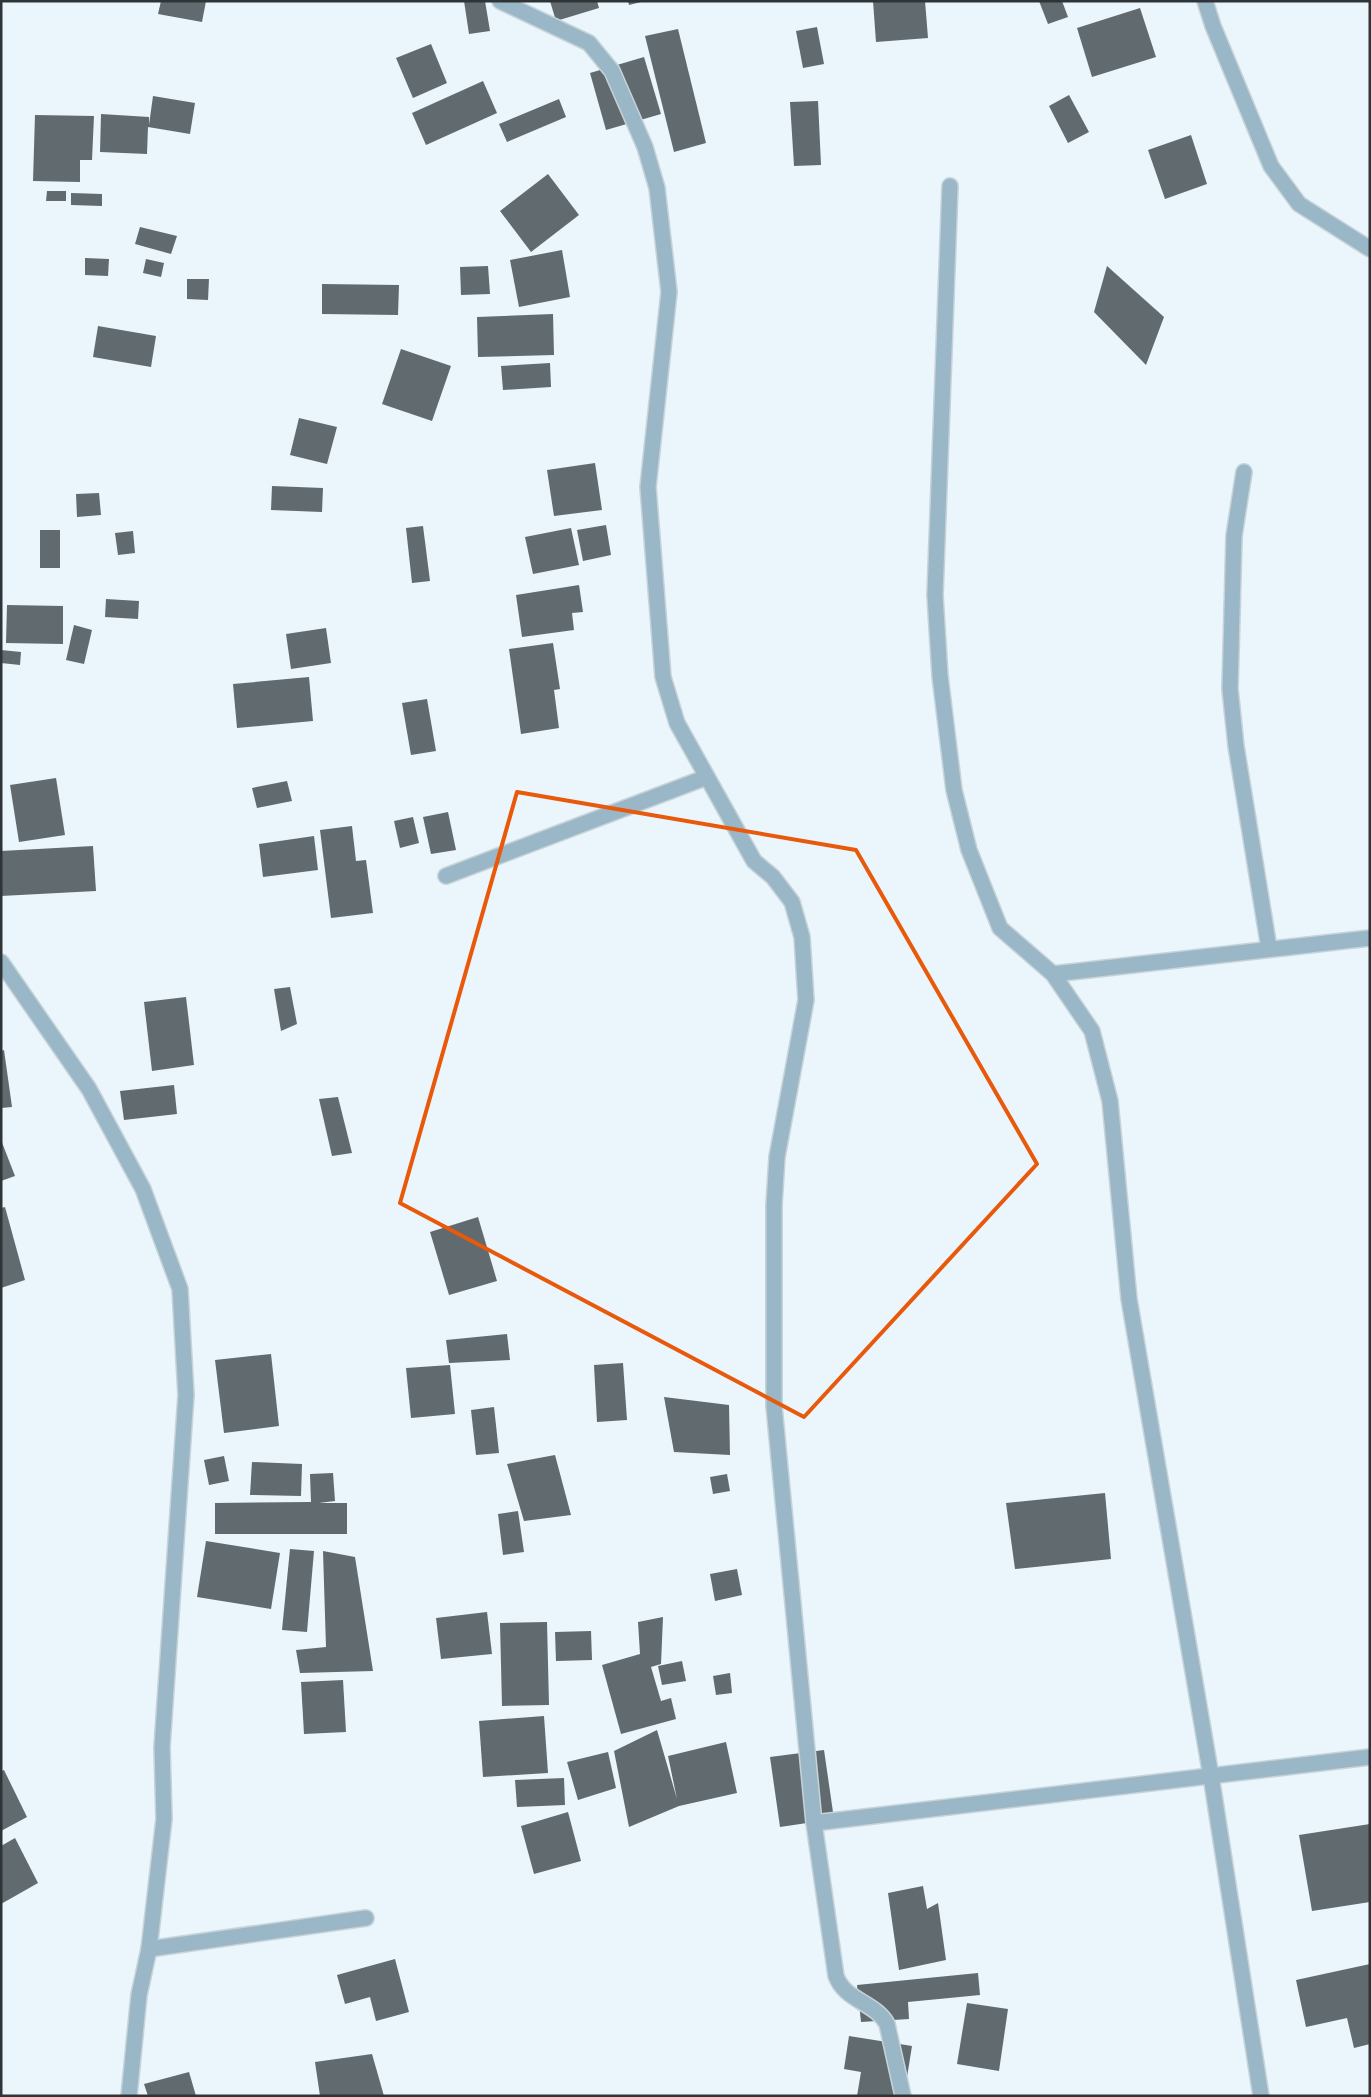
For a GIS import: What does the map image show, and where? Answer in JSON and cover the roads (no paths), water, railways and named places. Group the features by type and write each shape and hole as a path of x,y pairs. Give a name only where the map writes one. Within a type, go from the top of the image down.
{"street":[{"path":"500,1 589,43 612,71 645,147 657,188 669,292 648,487 662,677 677,722 754,861 772,877 792,902 802,937 806,1000 777,1158 774,1205 774,1406 814,1823 836,1976 845,1992 873,2008 885,2020 903,2096"},
{"path":"1205,1 1213,26 1271,166 1299,204 1370,249"},
{"path":"950,186 935,595 940,676 952,771 969,850 1000,928 1053,974 1092,1031 1110,1101 1129,1299 1211,1776 1260,2096"},
{"path":"1244,472 1234,536 1230,689 1236,746 1270,948"},
{"path":"446,876 707,777"},
{"path":"1053,974 1370,938"},
{"path":"1,962 89,1089 143,1188 180,1289 186,1395 162,1747 164,1819 149,1949 139,1995 129,2096"},
{"path":"814,1823 1370,1757"},
{"path":"149,1949 366,1918"}]}
